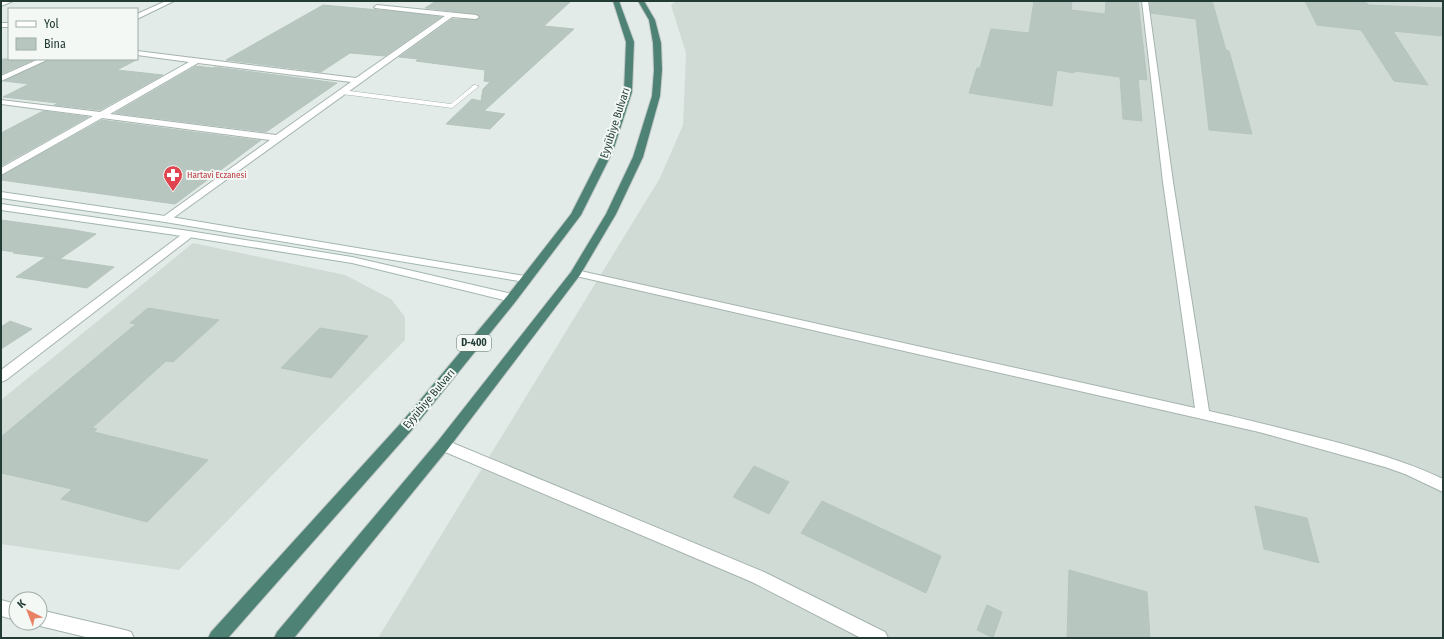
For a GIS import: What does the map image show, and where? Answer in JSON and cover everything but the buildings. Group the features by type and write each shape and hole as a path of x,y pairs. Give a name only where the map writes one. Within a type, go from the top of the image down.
{"highway":[{"name":"Eyyübiye Bulvarı","path":"217,638 406,427 512,298 525,279 576,215 608,151 628,92 630,42 616,1"},
{"path":"283,638 442,445 576,273 611,214 638,157 656,96 658,43 652,20 641,1"}],"street":[{"path":"1,4 10,1"},
{"path":"138,17 171,1"},
{"path":"1145,1 1168,182 1203,414"},
{"path":"377,7 476,17"},
{"path":"165,220 450,14"},
{"path":"138,54 358,81"},
{"path":"1,79 43,60"},
{"path":"1,172 196,61"},
{"path":"1,102 278,138"},
{"path":"1,195 165,220 525,279"},
{"path":"1,207 189,234 352,260 512,298"},
{"path":"1,377 189,234"},
{"path":"576,273 1203,414 1387,462 1410,470 1443,486"},
{"path":"442,445 758,577 879,638"},
{"path":"48,620 120,637"}],"lane":[{"path":"342,92 452,106 476,86"}],"shaded area":[{"path":"676,1 1443,1 1443,638 378,638 660,178 683,125 686,53 671,5"},
{"path":"193,243 345,275 391,299 405,317 405,340 179,570 1,544 1,400"}],"place":[{"name":"Hartavi Eczanesi","path":"173,192"}]}
